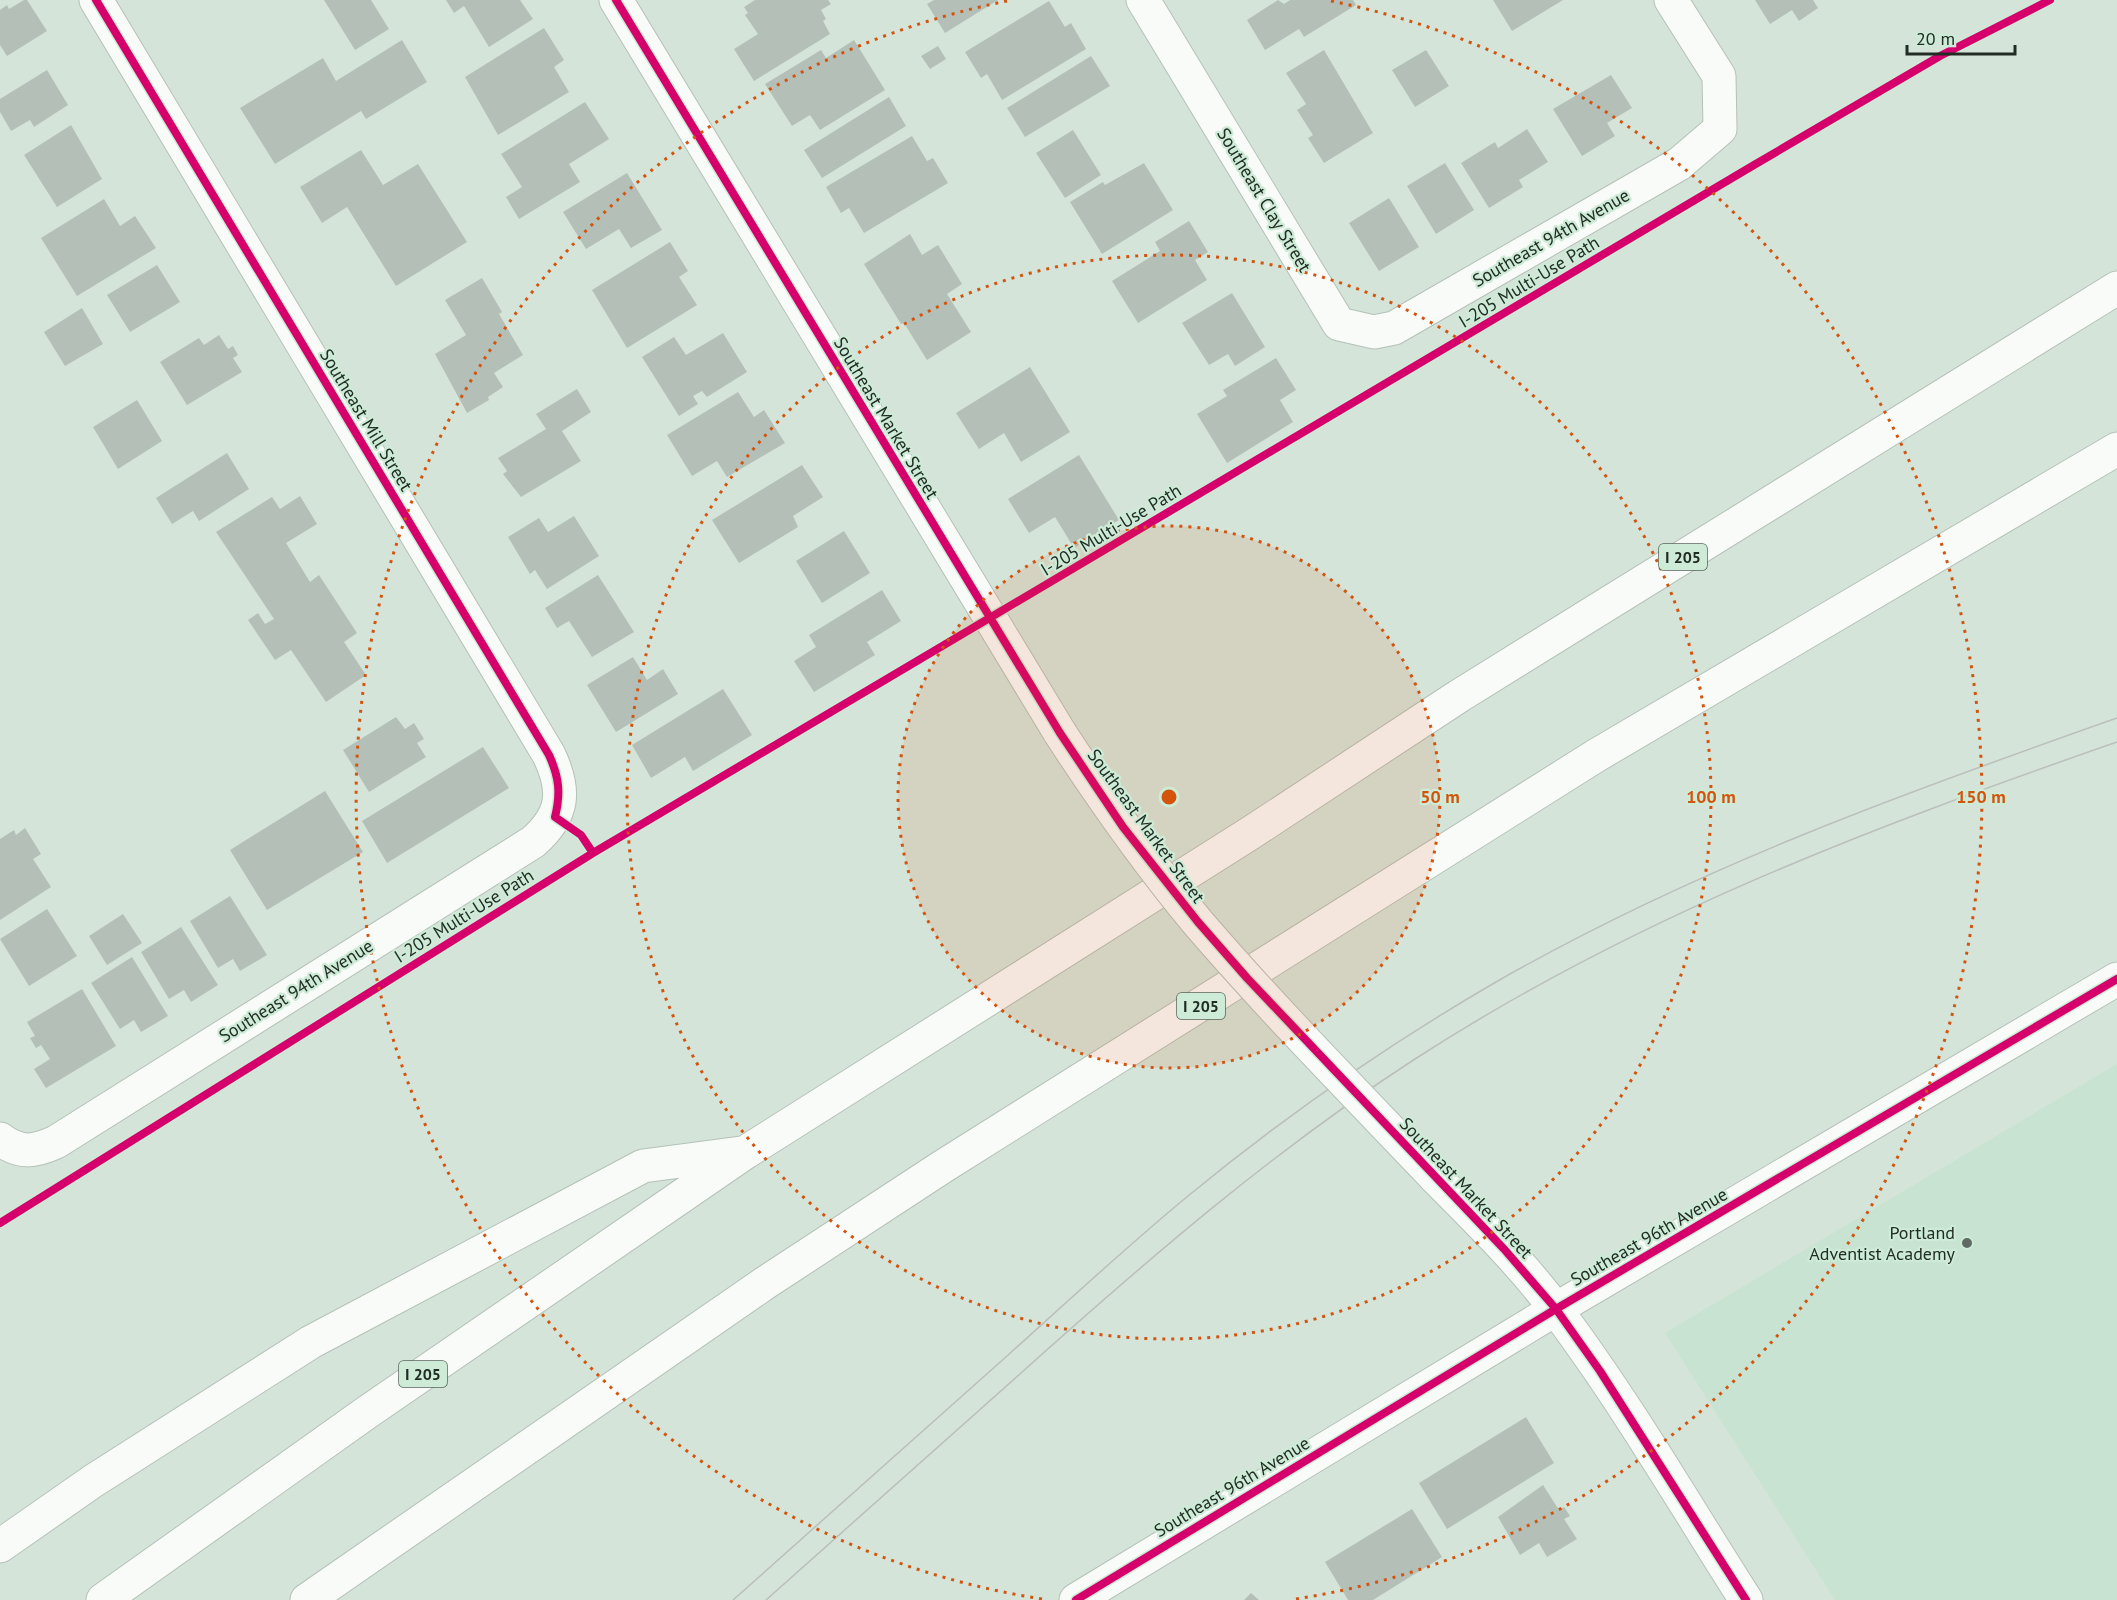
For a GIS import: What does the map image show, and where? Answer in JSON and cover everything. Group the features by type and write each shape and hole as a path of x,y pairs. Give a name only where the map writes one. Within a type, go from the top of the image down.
{"main road":[{"name":"Southeast Mill Street","path":"96,0 549,755 559,780 560,794 555,817"},
{"name":"Southeast Market Street","path":"616,0 1060,733 1123,827 1198,922 1247,978 1504,1249 1556,1309 1600,1371 1746,1600"},
{"name":"Southeast Clay Street","path":"1143,0 1339,324 1374,332"},
{"name":"Southeast 94th Avenue","path":"1374,332 1394,328 1679,164 1720,129 1719,76 1671,0"},
{"name":"I 205","path":"103,1600 366,1413 746,1152 1252,832 1459,696 2117,288"},
{"name":"I 205","path":"307,1600 765,1283 942,1167 1597,755 2117,449"},
{"name":"Southeast 94th Avenue","path":"14,1145 56,1142 522,848 544,832 555,817"},
{"name":"Southeast 96th Avenue","path":"1076,1600 1556,1309 2117,979"},
{"path":"0,1546 93,1481 311,1342 632,1171 643,1166 746,1152"}],"shaded area":[{"name":"Portland Adventist Academy","path":"2117,1064 2117,1600 1835,1600 1665,1333"}],"building":[{"path":"27,0 47,31 7,56 0,45 0,10 7,5 9,9"},
{"path":"324,0 371,0 389,29 355,50"},
{"path":"446,0 520,0 533,19 489,47 464,6 454,13"},
{"path":"755,0 828,0 831,4 821,10 826,19 823,21 830,34 754,81 734,49 758,34 745,15 748,13 744,7"},
{"path":"934,0 998,0 945,33 927,4"},
{"path":"1278,0 1284,4 1290,0 1353,0 1356,5 1304,37 1299,29 1265,50 1247,20"},
{"path":"1493,0 1563,0 1512,31"},
{"path":"1755,0 1813,0 1818,8 1799,21 1792,10 1770,24"},
{"path":"1049,1 1065,27 1071,23 1086,49 1002,100 987,74 981,78 965,52"},
{"path":"544,28 564,60 554,67 569,92 498,135 465,77"},
{"path":"402,40 427,82 366,119 361,111 275,164 240,108 323,58 336,81"},
{"path":"854,40 885,90 820,130 810,115 792,126 765,84 821,50 826,58"},
{"path":"938,46 946,59 930,69 921,56"},
{"path":"1324,50 1373,133 1324,163 1308,138 1313,135 1297,110 1306,104 1286,73"},
{"path":"1426,50 1449,86 1415,107 1392,70"},
{"path":"1091,56 1110,86 1025,137 1007,108"},
{"path":"47,70 68,105 34,127 30,120 11,131 0,112 0,99"},
{"path":"1611,75 1632,108 1607,123 1615,136 1582,156 1553,109"},
{"path":"889,97 906,126 822,178 804,150"},
{"path":"585,102 609,139 569,164 580,182 519,219 506,197 522,187 501,154"},
{"path":"71,125 102,179 57,207 24,155"},
{"path":"1527,129 1548,162 1519,180 1523,187 1489,208 1461,163 1495,142 1498,148"},
{"path":"1073,130 1101,175 1065,198 1036,153"},
{"path":"912,136 927,161 933,158 948,183 864,233 849,208 841,213 826,187"},
{"path":"361,150 383,185 418,164 467,242 396,286 347,207 322,223 300,187"},
{"path":"1144,163 1173,210 1102,254 1070,202 1103,182 1105,185"},
{"path":"1445,163 1474,210 1436,234 1407,186"},
{"path":"627,173 662,230 631,248 619,229 586,249 563,212"},
{"path":"1389,198 1419,247 1379,271 1349,223"},
{"path":"104,199 120,226 135,216 156,248 77,296 41,238"},
{"path":"1189,221 1208,252 1195,260 1207,280 1138,323 1112,281 1160,251 1155,242"},
{"path":"910,234 922,255 938,245 962,284 947,294 971,332 927,360 904,323 901,324 864,264"},
{"path":"670,242 688,271 679,277 697,305 627,348 592,290"},
{"path":"157,265 180,302 130,332 107,295"},
{"path":"482,278 502,312 499,314 523,355 494,373 503,387 488,397 489,400 467,413 435,354 466,335 445,300"},
{"path":"1232,293 1265,347 1235,366 1228,354 1209,365 1182,323"},
{"path":"82,308 103,344 65,366 44,332"},
{"path":"723,333 747,372 707,397 702,391 693,396 698,404 679,416 642,357 674,337 686,355"},
{"path":"219,335 228,349 233,346 238,355 233,358 242,372 187,405 160,362 199,338 204,345"},
{"path":"1276,358 1296,390 1280,400 1293,422 1227,463 1197,414 1227,396 1223,390"},
{"path":"1030,367 1070,432 1021,462 1004,433 979,449 956,413"},
{"path":"577,389 591,412 562,431 581,461 521,497 503,474 507,471 498,458 546,429 536,414"},
{"path":"738,392 754,417 764,410 785,443 727,477 717,461 692,476 667,435"},
{"path":"137,400 162,441 118,469 93,427"},
{"path":"227,453 249,489 199,521 193,511 172,524 156,498"},
{"path":"1079,455 1119,520 1074,548 1055,517 1029,533 1008,499"},
{"path":"802,465 823,497 793,516 798,527 739,563 712,520"},
{"path":"300,496 317,524 286,543 310,582 319,575 357,633 344,642 366,675 326,702 291,650 275,660 248,620 258,613 265,624 274,619 216,532 272,497 280,509"},
{"path":"574,516 599,556 547,589 535,570 530,574 508,537 539,518 548,532"},
{"path":"844,531 870,573 822,603 796,561"},
{"path":"598,575 634,632 592,657 569,621 557,628 545,608"},
{"path":"882,590 901,621 867,642 875,655 814,692 794,661 816,647 809,635"},
{"path":"633,657 647,680 663,669 678,694 616,732 587,685"},
{"path":"723,689 752,735 693,771 685,757 651,778 632,745"},
{"path":"396,717 405,729 414,723 424,739 417,743 426,757 369,792 343,750"},
{"path":"483,747 509,788 387,863 362,821"},
{"path":"325,791 363,852 267,910 230,850"},
{"path":"25,828 41,854 33,859 51,887 0,920 0,839 14,830 16,835"},
{"path":"230,896 267,955 240,971 233,959 218,968 190,921"},
{"path":"47,909 77,956 29,986 0,939"},
{"path":"123,914 142,943 107,965 89,936"},
{"path":"181,927 218,985 191,1002 184,990 169,999 141,952"},
{"path":"132,957 168,1016 141,1032 134,1020 120,1029 91,983"},
{"path":"82,989 116,1046 46,1088 34,1069 50,1059 41,1045 36,1048 30,1038 35,1036 27,1022"},
{"path":"1526,1417 1554,1463 1447,1529 1419,1483"},
{"path":"1543,1485 1559,1510 1564,1507 1570,1516 1564,1519 1577,1539 1547,1557 1539,1543 1520,1555 1498,1517"},
{"path":"1412,1509 1442,1557 1373,1600 1348,1600 1325,1562"},
{"path":"1251,1593 1259,1600 1244,1600"}],"tram line":[{"path":"733,1600 1188,1196 1299,1110 1416,1030 1571,941 1723,869 1879,805 2117,718"},
{"path":"766,1600 1164,1248 1311,1131 1415,1059 1498,1008 1583,961 1756,879 1934,808 2117,742"}],"cycle path":[{"path":"96,0 549,755 558,785 555,817 581,835 593,853"},
{"path":"616,0 1060,733 1123,827 1198,922 1247,978 1504,1249 1556,1309 1600,1371 1746,1600"},
{"name":"I-205 Multi-Use Path","path":"0,1223 593,853 1940,56 2050,0"},
{"path":"1076,1600 1556,1309 2117,979"}],"place":[{"name":"Portland Adventist Academy","path":"1967,1243"}]}
